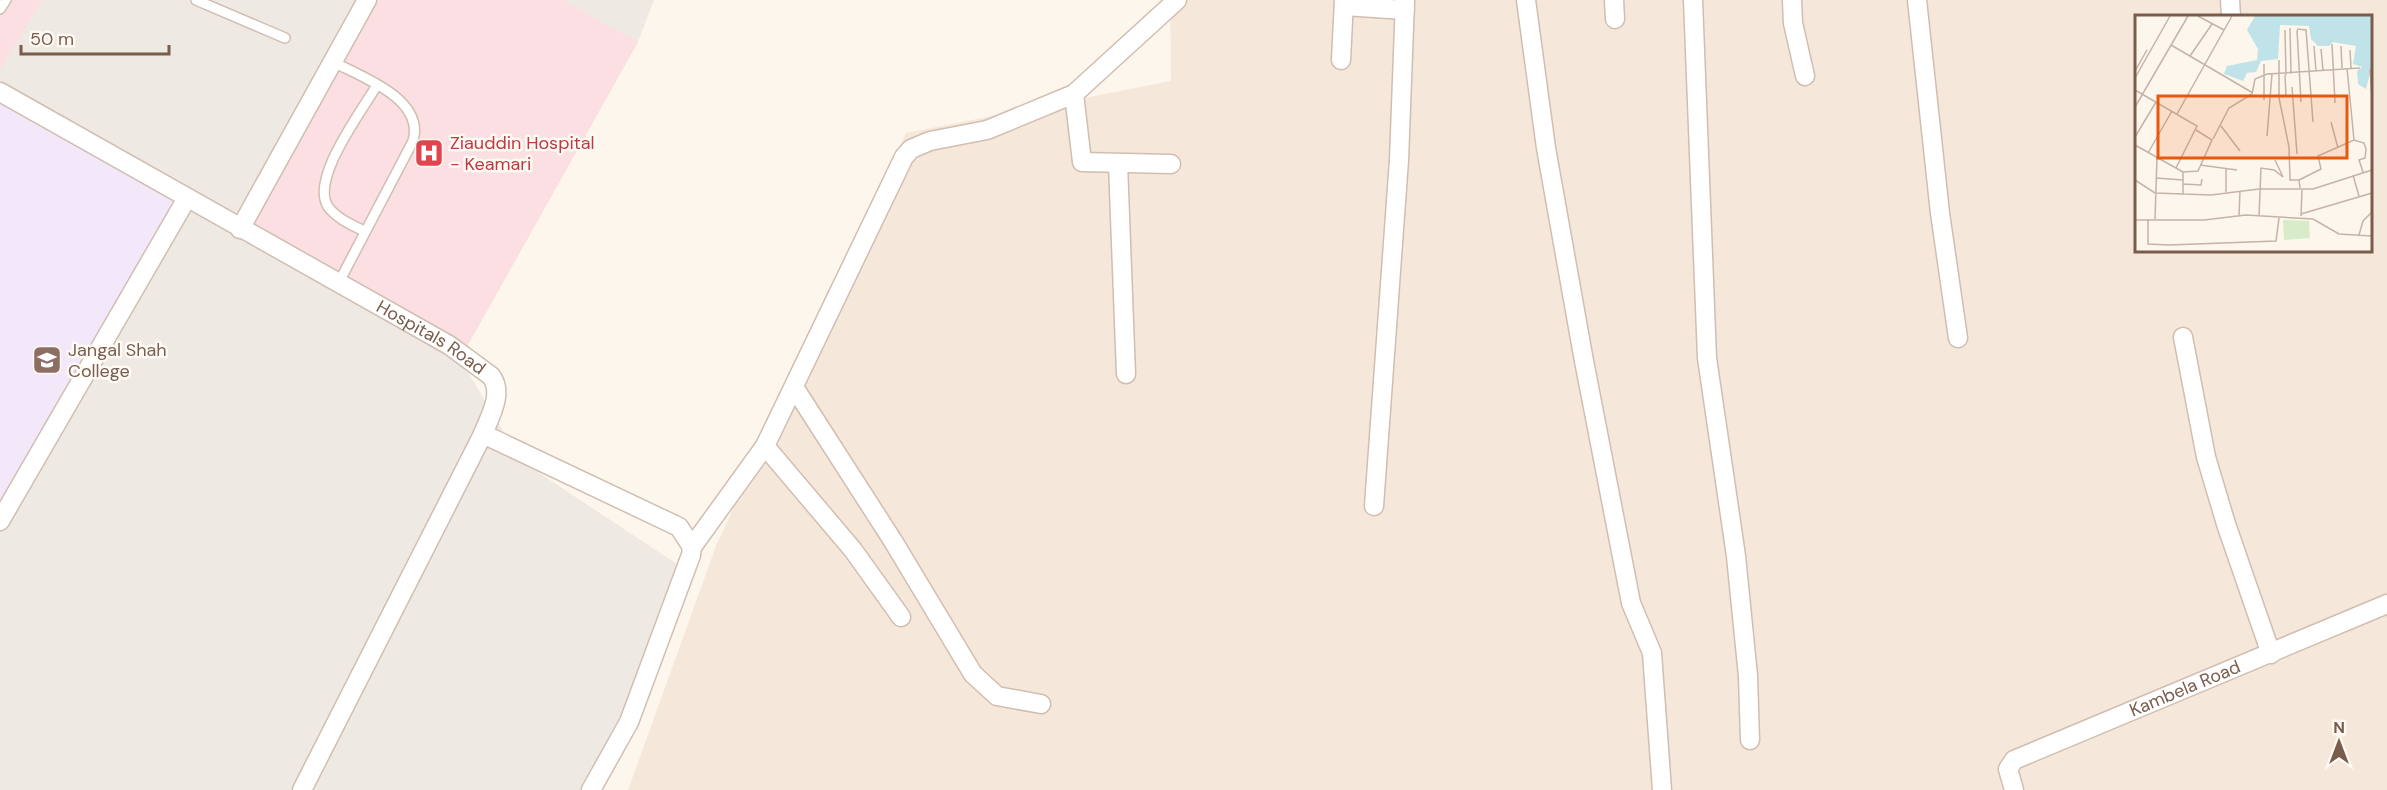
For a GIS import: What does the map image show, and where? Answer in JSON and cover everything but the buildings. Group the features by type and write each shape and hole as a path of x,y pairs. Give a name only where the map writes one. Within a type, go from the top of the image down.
{"street":[{"path":"240,229 368,0"},
{"path":"591,790 629,722 692,547 765,446 904,157 911,149 930,141 987,130 1074,94 1177,0"},
{"path":"1526,0 1546,148 1584,361 1631,603 1652,653 1662,790"},
{"path":"1614,0 1615,19"},
{"path":"1693,0 1707,358 1736,556 1748,676 1750,740"},
{"path":"1792,0 1793,23 1805,76"},
{"path":"1917,0 1942,234 1958,338"},
{"path":"2230,0 2231,15"},
{"path":"1341,60 1344,3 1405,5 1399,160 1374,506"},
{"name":"Hospitals Road","path":"0,92 449,345 491,376 496,383 498,392 483,434 302,790"},
{"path":"1074,94 1082,162 1170,164"},
{"path":"1118,164 1126,374"},
{"path":"0,521 187,198"},
{"path":"2183,337 2206,457 2226,524 2271,654"},
{"path":"794,387 893,541 973,674 997,696 1041,704"},
{"path":"483,434 679,527 692,547"},
{"path":"765,446 853,550 901,617"},
{"name":"Kambela Road","path":"2014,790 2008,769 2014,760 2387,604"}],"lane":[{"path":"0,9 6,0"},
{"path":"196,0 285,38"},
{"path":"333,62 377,85 401,102 413,117 416,129 412,141 338,284"},
{"path":"364,231 338,217 328,207 323,190 328,168 377,85"}],"shaded area":[{"path":"0,0 654,0 638,42 460,359 521,461 692,574 592,790 0,790"},
{"path":"0,0 42,0 0,70"},
{"name":"Ziauddin Hospital - Keamari","path":"367,0 563,0 638,42 460,359 240,229"},
{"path":"1170,0 2387,0 2387,790 628,790 716,546 906,133 1171,81"},
{"name":"Jangal Shah College","path":"0,92 187,198 0,521"}],"place":[{"name":"Ziauddin Hospital - Keamari","path":"429,153"},
{"name":"Jangal Shah College","path":"47,360"}]}
